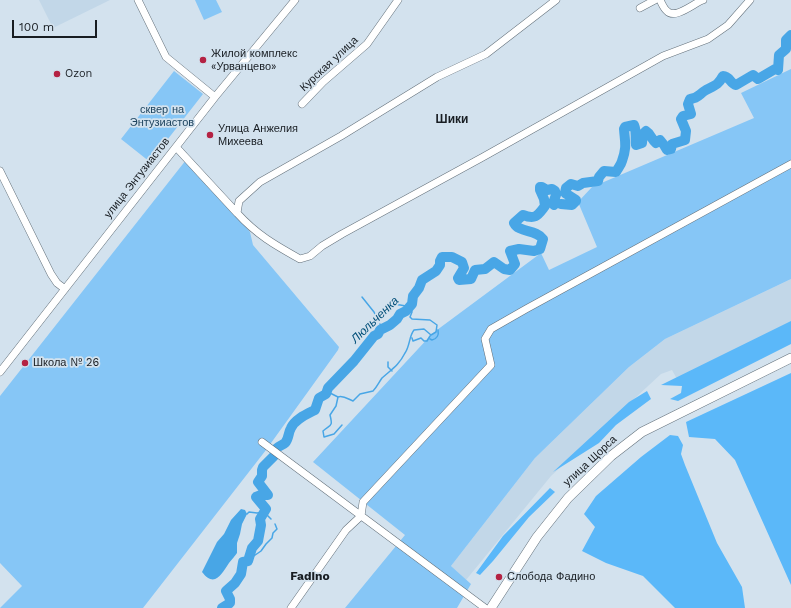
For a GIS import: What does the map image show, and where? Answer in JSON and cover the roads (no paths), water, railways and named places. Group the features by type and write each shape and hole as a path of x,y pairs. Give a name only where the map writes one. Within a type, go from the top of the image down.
{"main road":[{"name":"улица Щорса","path":"491,608 537,537 568,498 611,456 642,432 791,358"}],"street":[{"path":"138,0 166,57 215,97"},
{"name":"улица Энтузиастов","path":"0,372 215,97 295,0"},
{"name":"Курская улица","path":"302,104 323,82 367,44 398,0"},
{"path":"237,213 239,201 260,182 342,136 437,77 486,54 556,0"},
{"path":"640,8 656,0"},
{"path":"660,0 666,11 671,14 678,14 703,0"},
{"path":"176,147 250,227 273,244 300,259 310,256 322,246 342,234 663,56 708,39 728,25 750,0"},
{"path":"291,608 346,530 360,516 364,502 491,365 485,339 491,329 791,164"},
{"path":"0,171 52,276 57,283 65,289"},
{"path":"262,442 485,608"}],"waterway":[{"name":"Люльченка","path":"561,204 572,205 576,201 565,193 566,188 571,184 578,186 583,183 598,181 599,177 604,171 616,172 622,162 625,152 625,127 634,125 636,145 642,143 643,134 646,131 656,143 660,140 667,150 671,149 672,144 685,140 686,131 681,119 683,116 691,114 688,104 690,99 697,97 716,84 723,76 727,77 736,85 753,75 758,79 775,69 778,70 779,55 786,49 786,40 791,35"},
{"name":"Люльченка","path":"277,448 284,444 295,422 315,410 319,398 326,394 328,388 354,361 374,336 378,334 380,330 390,325 400,314 406,311 412,304 413,296 419,288 422,280 436,271 440,265 442,257 452,257 462,262 464,268 458,278 459,280 471,279 475,270 485,269 494,262 504,269 510,270 515,264 510,251 519,249 534,251 540,249 543,239 536,234 516,226 514,223 523,215 531,217 536,216 545,206 540,187 555,191 556,195 553,203 554,205"},
{"path":"362,297 374,312 378,321"},
{"path":"338,397 344,397 353,401 360,394 373,391 382,378 395,367 403,357 414,330 424,329 431,335 436,332 437,325 430,320 412,319 410,317 412,312 410,306 396,305"},
{"name":"Люльченка","path":"380,324 382,329"},
{"path":"430,339 432,340 436,338 438,335 438,330"},
{"path":"412,338 413,341 421,338 424,341 427,341 430,336"},
{"path":"388,362 388,367 392,371"},
{"path":"328,390 330,393 338,397 336,406 330,415 331,425 323,431 324,437 334,434 342,425"},
{"name":"Люльченка","path":"222,608 230,603 230,599 226,591 235,583 241,574 243,562 248,561 252,548 258,541 261,525 260,519 266,509 256,497 268,495 258,482 262,476 263,467 274,456"},
{"name":"Люльченка","path":"247,514 249,512 264,512 271,519"},
{"path":"248,560 261,551 272,538 273,533 277,529 275,524"}],"place":[{"name":"Жилой комплекс «Урванцево»","path":"203,60"},
{"name":"Ozon","path":"57,74"},
{"name":"Улица Анжелия Михеева","path":"210,135"},
{"name":"Школа № 26","path":"25,363"},
{"name":"Слобода Фадино","path":"499,577"}],"district":[{"name":"Шики","path":"452,119"},
{"name":"Fadino","path":"310,576"}],"park label":[{"name":"сквер на Энтузиастов","path":"162,116"}]}
